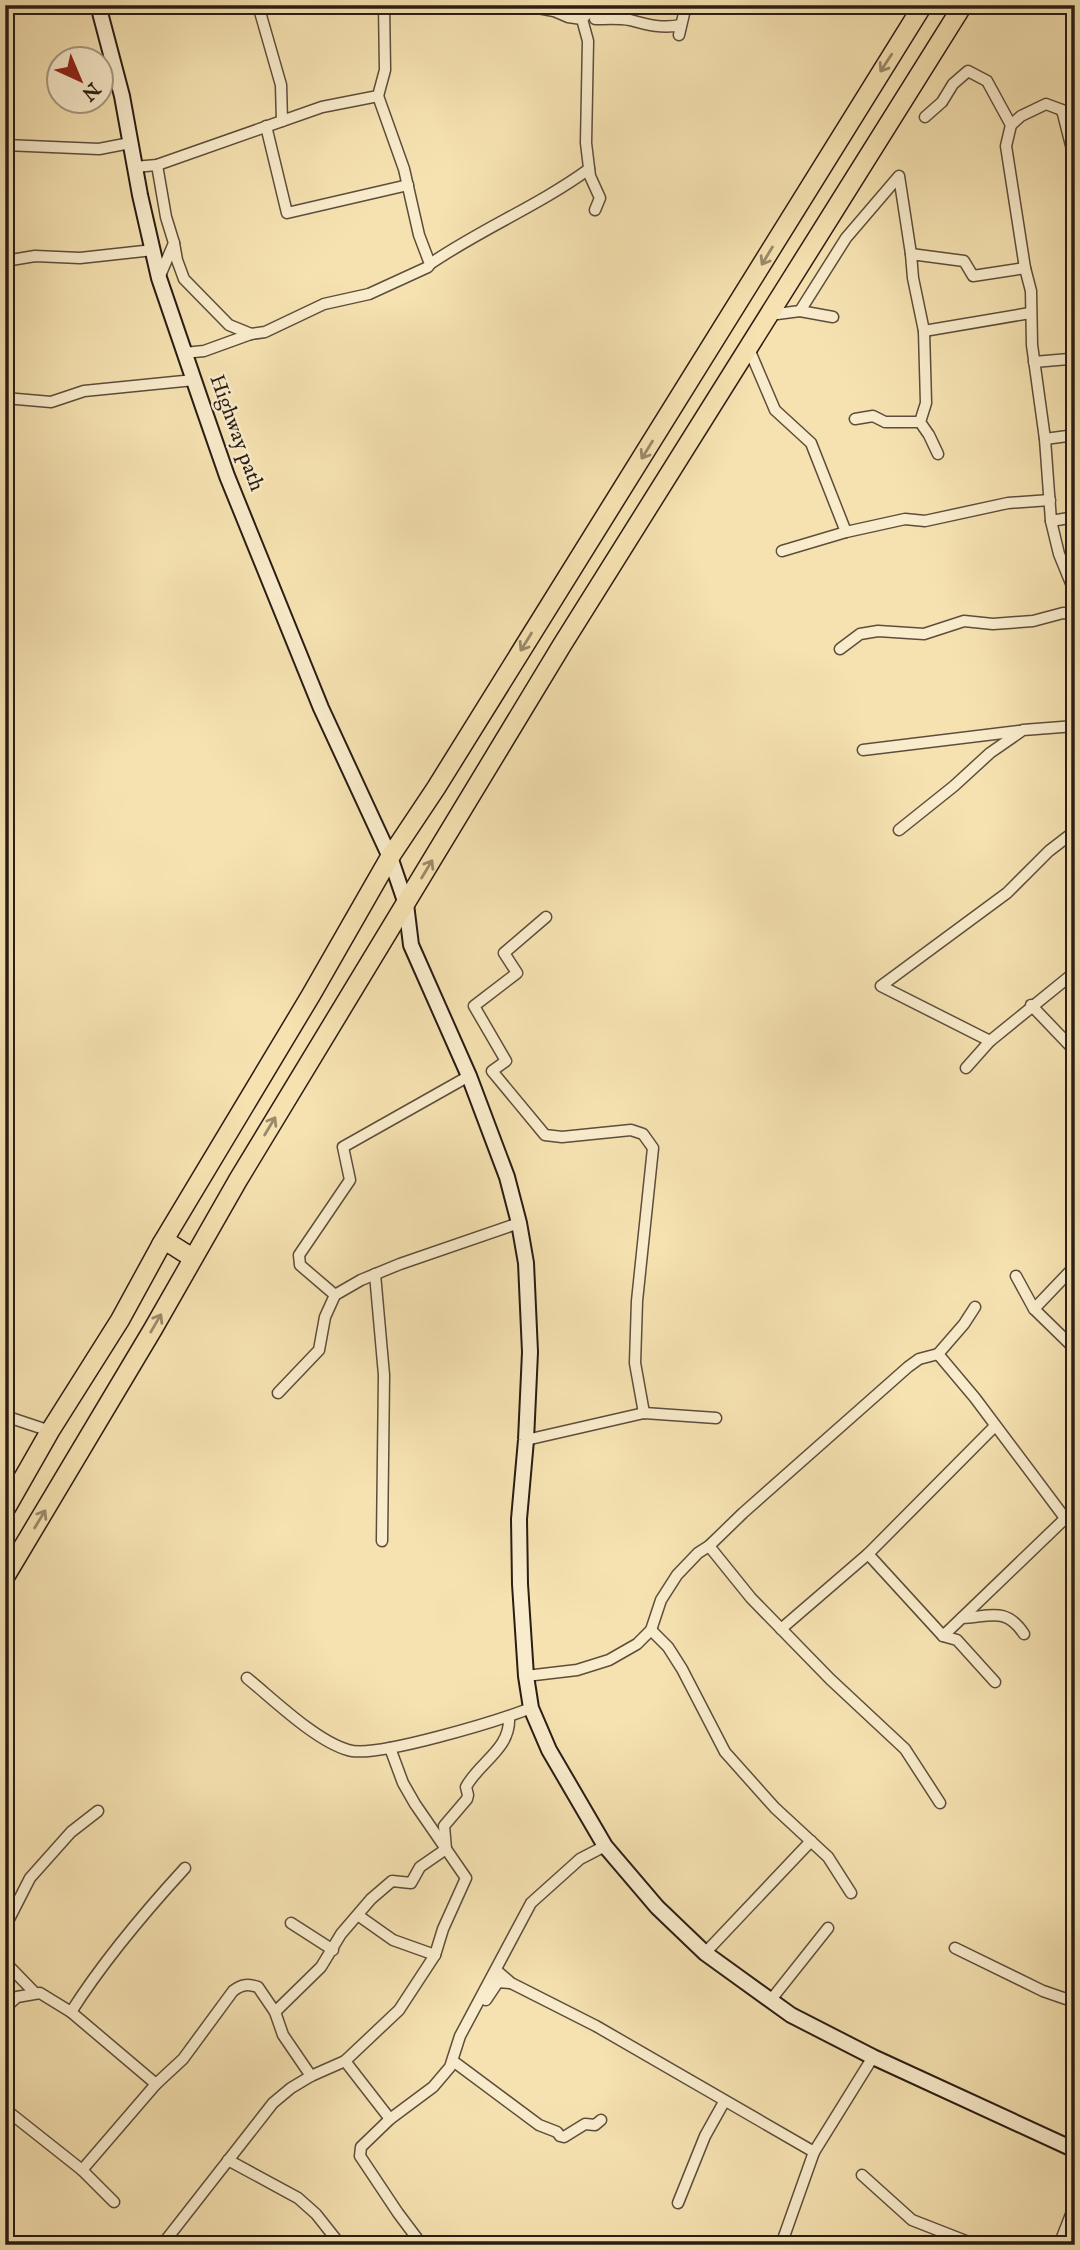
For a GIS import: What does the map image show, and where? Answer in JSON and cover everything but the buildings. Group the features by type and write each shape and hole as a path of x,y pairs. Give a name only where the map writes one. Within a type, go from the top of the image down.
{"highway":[{"path":"7,1503 120,1320 161,1245 390,858 923,5"},
{"path":"5,1577 193,1257 569,634 963,5"},
{"path":"161,1245 164,1241 170,1243 184,1254 193,1257"}],"street":[{"name":"Highway path","path":"98,5 121,96 159,278 184,353 227,475 320,708 390,858 406,904 411,945 469,1076 507,1177 526,1263 530,1352 519,1519 526,1676 531,1708 558,1768 605,1846 648,1897 705,1952 770,2001 791,2015 873,2057 1075,2150"},
{"path":"258,5 281,85 282,121"},
{"path":"384,5 385,70 378,96 408,185 419,235 429,264"},
{"path":"522,5 554,10 568,17 582,19"},
{"path":"582,19 589,12 591,5"},
{"path":"595,19 630,20 639,25 680,30 687,5"},
{"path":"582,19 588,41 586,143 589,169 600,198 595,210"},
{"path":"925,117 942,102 953,84 968,71 987,81 1011,125"},
{"path":"134,167 157,164 322,107 378,96"},
{"path":"1075,123 1062,110 1045,104 1021,116 1011,125 1006,146 1025,268 1031,290 1034,362 1045,439 1051,521 1059,554 1075,593"},
{"path":"1062,110 1074,157"},
{"path":"266,126 287,213 408,185"},
{"path":"5,145 99,149 130,144"},
{"path":"157,164 166,217 184,279 229,325 251,334"},
{"path":"184,353 204,351 251,334 265,332 324,304 369,294 422,270 494,223 537,204 589,169"},
{"path":"800,311 846,237 899,176 913,278 924,331 926,403 920,422"},
{"path":"159,278 174,243"},
{"path":"5,261 35,256 80,258 153,250"},
{"path":"911,254 964,261 973,276 1025,268"},
{"path":"772,309 777,314 800,311 833,317"},
{"path":"924,331 1030,313"},
{"path":"749,349 775,410 811,443 846,532"},
{"path":"1034,362 1073,359"},
{"path":"5,398 51,402 84,391 194,380"},
{"path":"855,419 873,416 885,422 920,422"},
{"path":"920,422 938,454"},
{"path":"1045,439 1075,435"},
{"path":"782,551 846,532 905,519 925,521 1008,503 1050,500"},
{"path":"1051,521 1075,517"},
{"path":"840,649 860,634 878,631 924,634 964,621 993,624 1033,621 1063,613 1075,614"},
{"path":"863,750 1075,726"},
{"path":"899,830 990,753 1023,730"},
{"path":"990,1041 881,986 1007,893 1049,851 1075,831"},
{"path":"546,917 504,953 517,973 474,1006 506,1061 492,1071 545,1135 562,1137 631,1130 643,1134 653,1148 637,1301 635,1363 644,1413"},
{"path":"966,1068 990,1041 1031,1005 1075,972"},
{"path":"1031,1005 1075,1051"},
{"path":"335,1295 300,1265 299,1255 350,1180 343,1147 469,1076"},
{"path":"278,1393 319,1350 325,1317 335,1295 375,1274 519,1223"},
{"path":"1034,1309 1075,1266"},
{"path":"375,1274 384,1376 382,1541"},
{"path":"1016,1276 1034,1309 1075,1349"},
{"path":"526,1676 577,1670 609,1661 637,1644 651,1630 661,1600 677,1575 698,1553 908,1367 919,1359 938,1354 975,1307"},
{"path":"938,1354 1065,1518"},
{"path":"526,1440 644,1413 716,1418"},
{"path":"5,1416 50,1431"},
{"path":"781,1629 868,1554 995,1426"},
{"path":"943,1636 1075,1508"},
{"path":"709,1546 751,1598 905,1749 940,1803"},
{"path":"868,1554 943,1636 957,1640 995,1682"},
{"path":"962,1618 1000,1614 1017,1623 1024,1634"},
{"path":"651,1630 668,1647 682,1669 725,1752 775,1808 836,1867 850,1893"},
{"path":"247,1678 334,1745 350,1752 390,1748 509,1717 531,1708"},
{"path":"446,1849 444,1826 467,1799 466,1787 471,1778 496,1752 510,1730 509,1717"},
{"path":"162,2245 273,2103 290,2088 345,2061 399,2010 435,1955 443,1929 466,1878 403,1783 390,1748"},
{"path":"5,1927 30,1878 71,1832 98,1811"},
{"path":"705,1952 811,1841"},
{"path":"422,2245 359,2152 361,2147 390,2119 433,2087 453,2061 460,2036 531,1903 580,1859 605,1846"},
{"path":"275,2011 306,1983 333,1950 341,1934 371,1899 392,1881 411,1883 420,1867 446,1849"},
{"path":"71,2012 126,1934 185,1868"},
{"path":"359,1916 393,1940 435,1955"},
{"path":"291,1923 333,1950"},
{"path":"770,2001 828,1928"},
{"path":"955,1948 1043,1990 1075,2002"},
{"path":"5,1962 35,1993"},
{"path":"496,1970 511,1983 596,2026 814,2152"},
{"path":"460,2036 498,1982 511,1983"},
{"path":"82,2170 156,2084 183,2059 239,1986 249,1984 258,1987 275,2011 283,2035 311,2076"},
{"path":"5,2008 17,1997 40,1993 71,2012 156,2084"},
{"path":"781,2245 814,2152 873,2057"},
{"path":"345,2061 390,2119"},
{"path":"453,2061 539,2125 557,2132 560,2136 564,2137 585,2124 595,2125 601,2120"},
{"path":"678,2203 705,2137 724,2102"},
{"path":"5,2109 82,2170 114,2203"},
{"path":"228,2160 298,2198 316,2214 339,2243"},
{"path":"862,2175 912,2220 976,2245"},
{"path":"1059,2245 1075,2204"}]}
